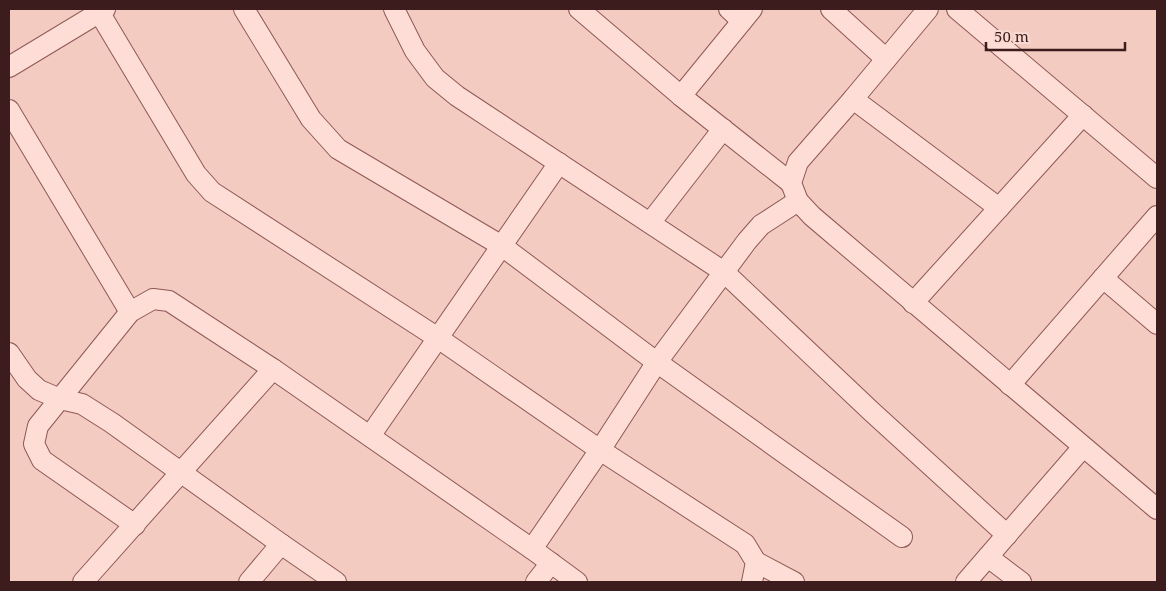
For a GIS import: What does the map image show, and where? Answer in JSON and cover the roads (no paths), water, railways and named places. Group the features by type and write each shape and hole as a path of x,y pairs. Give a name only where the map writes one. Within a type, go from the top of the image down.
{"street":[{"path":"244,9 311,119 338,149 502,246 657,362 902,537"},
{"path":"394,9 415,51 435,78 457,96 724,272 872,412 1007,535"},
{"path":"579,9 681,96 723,129 795,192 812,216 1157,509"},
{"path":"831,9 886,59"},
{"path":"532,549 600,450 657,362 747,241 795,192 798,162 854,99 928,9"},
{"path":"957,9 1157,178"},
{"path":"9,67 102,10 196,174 212,192 438,338 600,450 745,544 756,562 794,582"},
{"path":"681,96 741,13"},
{"path":"854,99 1000,208"},
{"path":"9,110 130,312"},
{"path":"913,303 1083,116"},
{"path":"650,223 723,129"},
{"path":"370,436 559,163"},
{"path":"1010,385 1157,216"},
{"path":"1104,278 1157,324"},
{"path":"135,525 42,460 34,444 38,426 130,312 153,299 169,301 273,370 577,582"},
{"path":"9,354 27,379 39,390 60,399 82,404 112,423 336,582"},
{"path":"83,582 273,370"},
{"path":"966,582 1083,447"},
{"path":"249,582 280,544"},
{"path":"988,557 1021,582"},
{"path":"752,582 756,562"},
{"path":"536,582 551,563"}]}
